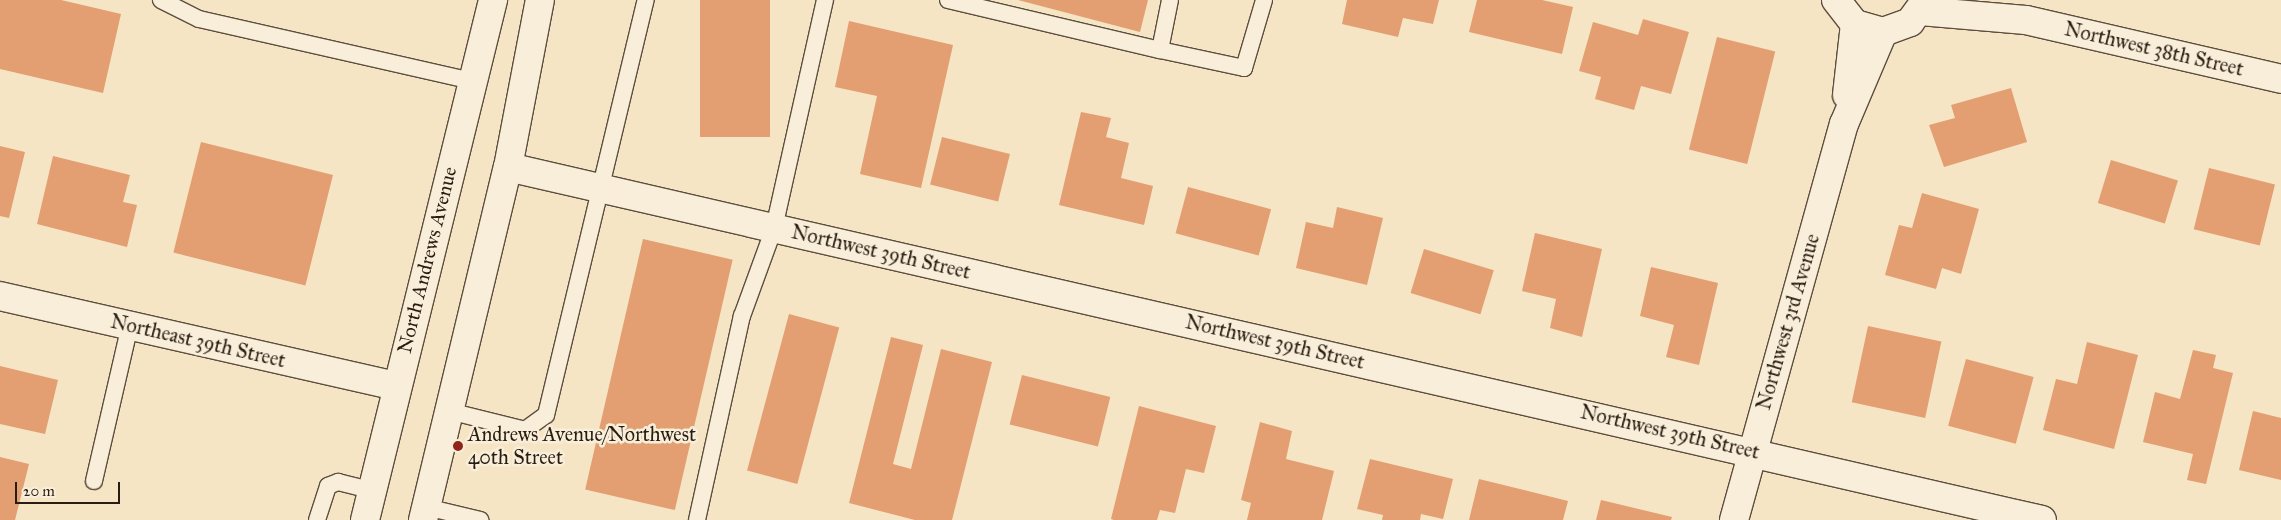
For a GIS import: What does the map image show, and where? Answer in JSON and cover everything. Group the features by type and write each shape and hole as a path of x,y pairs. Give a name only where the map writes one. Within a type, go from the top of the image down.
{"street":[{"name":"North Andrews Avenue","path":"365,520 395,386 492,0"},
{"path":"424,513 508,167 540,0"},
{"path":"1836,0 1855,24 1883,32 1898,29 1923,6"},
{"name":"Northwest 38th Street","path":"1988,0 2026,20"},
{"name":"Northwest 38th Street","path":"1923,6 2026,20 2281,79"},
{"name":"Northwest 3rd Avenue","path":"1844,124 1855,24"},
{"name":"Northwest 3rd Avenue","path":"1734,520 1751,450 1844,124 1883,32"},
{"name":"Northwest 39th Street","path":"508,167 1751,450 2042,520"},
{"name":"Northeast 39th Street","path":"0,296 395,386"}],"lane":[{"path":"160,0 199,19 472,81"},
{"path":"449,411 525,430 546,415 604,189 646,0"},
{"path":"697,520 742,316 774,228 825,0"},
{"path":"948,0 1244,68 1264,0"},
{"path":"1160,50 1170,0"},
{"path":"94,481 130,325"},
{"path":"317,520 328,486 338,482 372,490"},
{"path":"424,513 476,519"}],"building":[{"path":"0,0 61,0 121,14 103,93 0,69"},
{"path":"700,0 770,0 770,137 700,137"},
{"path":"1018,0 1148,0 1140,32"},
{"path":"1347,0 1439,0 1433,24 1403,18 1398,37 1342,24"},
{"path":"1477,0 1542,0 1573,7 1562,54 1469,32"},
{"path":"1643,19 1689,32 1671,94 1641,86 1634,110 1595,99 1601,77 1579,71 1593,22 1638,35"},
{"path":"849,21 953,45 921,188 860,174 877,96 835,87"},
{"path":"1717,37 1775,52 1747,164 1689,150"},
{"path":"2011,88 2027,142 1944,167 1929,125 1955,118 1951,105"},
{"path":"1081,112 1111,118 1106,137 1129,143 1121,178 1153,186 1144,225 1059,205"},
{"path":"942,137 1010,154 998,201 930,185"},
{"path":"201,142 333,175 305,286 173,253"},
{"path":"0,146 25,152 9,218 0,216"},
{"path":"53,156 130,175 123,202 137,205 127,247 37,224"},
{"path":"2111,160 2178,180 2165,223 2098,203"},
{"path":"2209,168 2275,184 2260,246 2194,229"},
{"path":"1188,187 1271,209 1259,256 1176,233"},
{"path":"1922,193 1979,209 1961,274 1942,268 1936,289 1885,275 1899,225 1912,228"},
{"path":"1337,207 1383,218 1367,285 1296,268 1306,222 1333,228"},
{"path":"1535,233 1602,249 1582,337 1550,328 1556,299 1522,291"},
{"path":"643,239 733,260 675,510 585,489"},
{"path":"1424,249 1494,270 1480,314 1411,293"},
{"path":"1651,267 1718,283 1699,365 1666,357 1674,325 1640,316"},
{"path":"789,314 839,327 797,484 747,470"},
{"path":"1868,326 1941,342 1925,418 1852,402"},
{"path":"891,337 923,345 893,464 911,469 941,349 992,362 952,520 915,520 849,503"},
{"path":"2087,342 2138,355 2114,449 2043,430 2056,379 2077,384"},
{"path":"2193,350 2216,355 2213,368 2233,373 2206,484 2187,480 2193,454 2143,442 2155,392 2180,399"},
{"path":"1966,359 2034,377 2016,444 1948,426"},
{"path":"0,366 58,380 45,434 0,424"},
{"path":"1022,375 1110,397 1098,446 1010,424"},
{"path":"1139,406 1216,426 1204,473 1186,469 1175,513 1160,510 1157,520 1114,520 1111,519"},
{"path":"2253,411 2281,418 2281,480 2239,470"},
{"path":"1260,422 1292,431 1286,459 1334,471 1322,520 1247,520 1251,503 1241,500"},
{"path":"0,457 29,464 15,520 0,520"},
{"path":"1370,459 1453,479 1443,519 1421,514 1420,520 1382,520 1383,515 1357,509"},
{"path":"1479,479 1568,501 1563,520 1469,520"},
{"path":"1601,500 1672,517 1671,520 1596,520"}],"place":[{"name":"Andrews Avenue/Northwest 40th Street","path":"458,446"}]}
